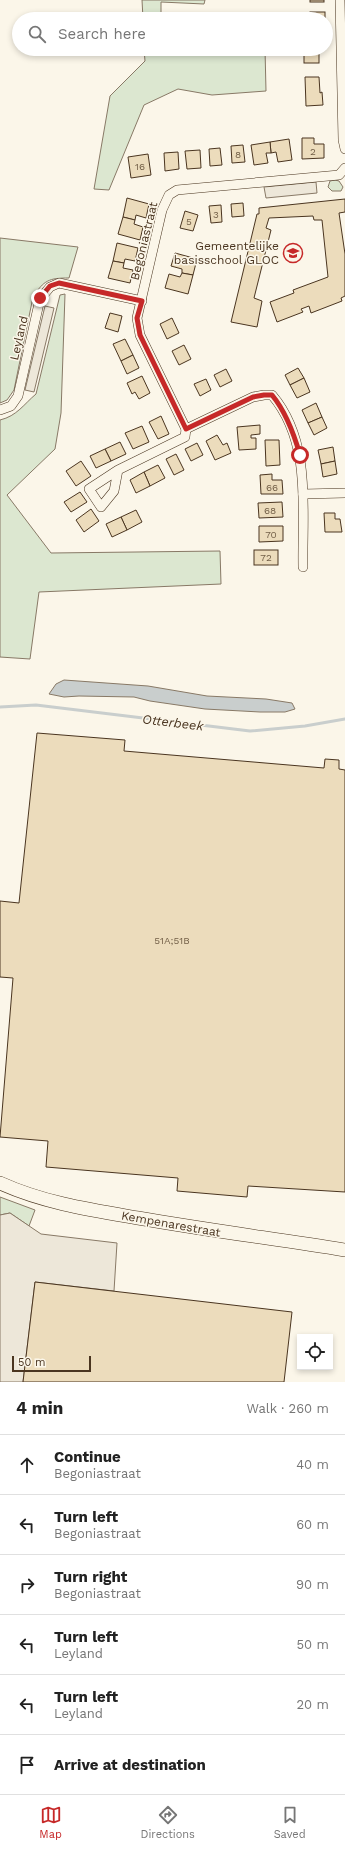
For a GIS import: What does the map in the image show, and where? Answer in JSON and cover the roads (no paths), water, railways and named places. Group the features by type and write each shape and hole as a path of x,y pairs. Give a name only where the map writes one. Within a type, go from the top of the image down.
{"street":[{"path":"340,0 343,140 345,149"},
{"name":"Begoniastraat","path":"186,429 140,335 137,318 162,210 169,195 177,190 342,171"},
{"name":"Leyland","path":"0,410 11,406 18,396 40,298 50,286 59,283 142,301"},
{"path":"118,470 185,437 186,429 253,397 272,395 279,403 295,437 300,455 303,494 303,568"},
{"path":"303,494 345,493"},
{"name":"Kempenarestraat","path":"0,1183 19,1192 48,1201 78,1207 233,1234 345,1250"}],"waterway":[{"name":"Otterbeek","path":"0,707 36,705 250,731 305,726 345,719"}],"place":[{"name":"Gemeentelijke basisschool GLOC","path":"293,253"}]}
